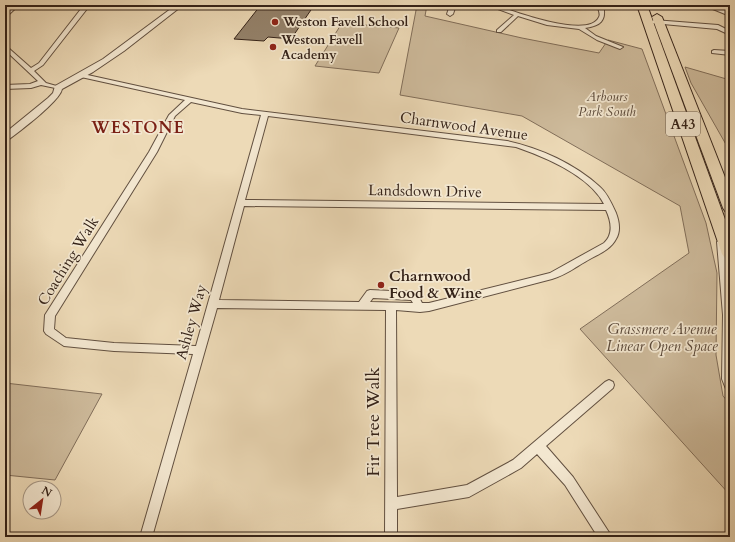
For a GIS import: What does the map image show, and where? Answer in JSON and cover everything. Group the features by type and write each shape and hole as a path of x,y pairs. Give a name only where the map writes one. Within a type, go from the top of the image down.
{"highway":[{"name":"A43","path":"642,5 656,20 730,208"},
{"name":"A43","path":"656,20 719,227 730,254"}],"street":[{"path":"5,16 16,5"},
{"path":"31,71 41,64 88,5"},
{"path":"5,87 32,86 58,88 83,76 129,45 180,5"},
{"path":"450,14 453,5"},
{"path":"490,5 558,26 580,27 591,25 600,21 602,15 600,5"},
{"path":"706,5 728,21 730,33"},
{"path":"499,31 518,14"},
{"path":"656,20 668,26 679,24"},
{"path":"656,20 712,27 728,21"},
{"path":"580,27 588,35 620,47"},
{"path":"5,46 42,82 58,88"},
{"path":"714,52 730,53"},
{"name":"Charnwood Avenue","path":"83,76 146,89 189,100 264,114 523,146 542,154 593,185 602,193 609,207 616,229 612,240 609,243 563,272 429,307 390,308 362,306 213,304"},
{"path":"32,86 42,82"},
{"path":"5,138 51,100 57,94 58,88"},
{"name":"Coaching Walk","path":"189,100 172,115 154,152 50,315 48,331 64,342 114,347 198,350"},
{"name":"Ashley Way","path":"146,537 198,350 213,304 264,114"},
{"name":"Landsdown Drive","path":"240,203 609,207"},
{"path":"719,227 726,285 728,315 727,379 730,386"},
{"path":"362,306 370,294 414,296 420,308"},
{"name":"Fir Tree Walk","path":"390,308 391,537"},
{"path":"390,504 469,491 517,464 610,385"},
{"path":"538,446 569,481 606,537"}],"green space":[{"path":"417,5 427,5 425,16 522,38 599,53 608,40 642,49 706,223 717,273 716,355 723,396 730,404 730,495 580,329 689,253 680,206 522,116 400,95"},
{"path":"342,23 399,28 379,73 315,66"},
{"path":"685,67 730,80 730,149 728,148 691,83"},
{"path":"5,383 102,394 55,480 5,475"}],"building":[{"name":"Weston Favell School","path":"283,5 356,5 354,8 313,7 291,39 268,37 264,41 234,39 260,6 281,7"}],"place":[{"name":"Weston Favell School","path":"275,22"},
{"name":"Weston Favell Academy","path":"273,47"},
{"name":"Charnwood Food & Wine","path":"381,285"}],"district":[{"name":"WESTONE","path":"138,128"}],"park label":[{"name":"Arbours Park South","path":"607,104"},
{"name":"Grassmere Avenue Linear Open Space","path":"662,338"}]}
